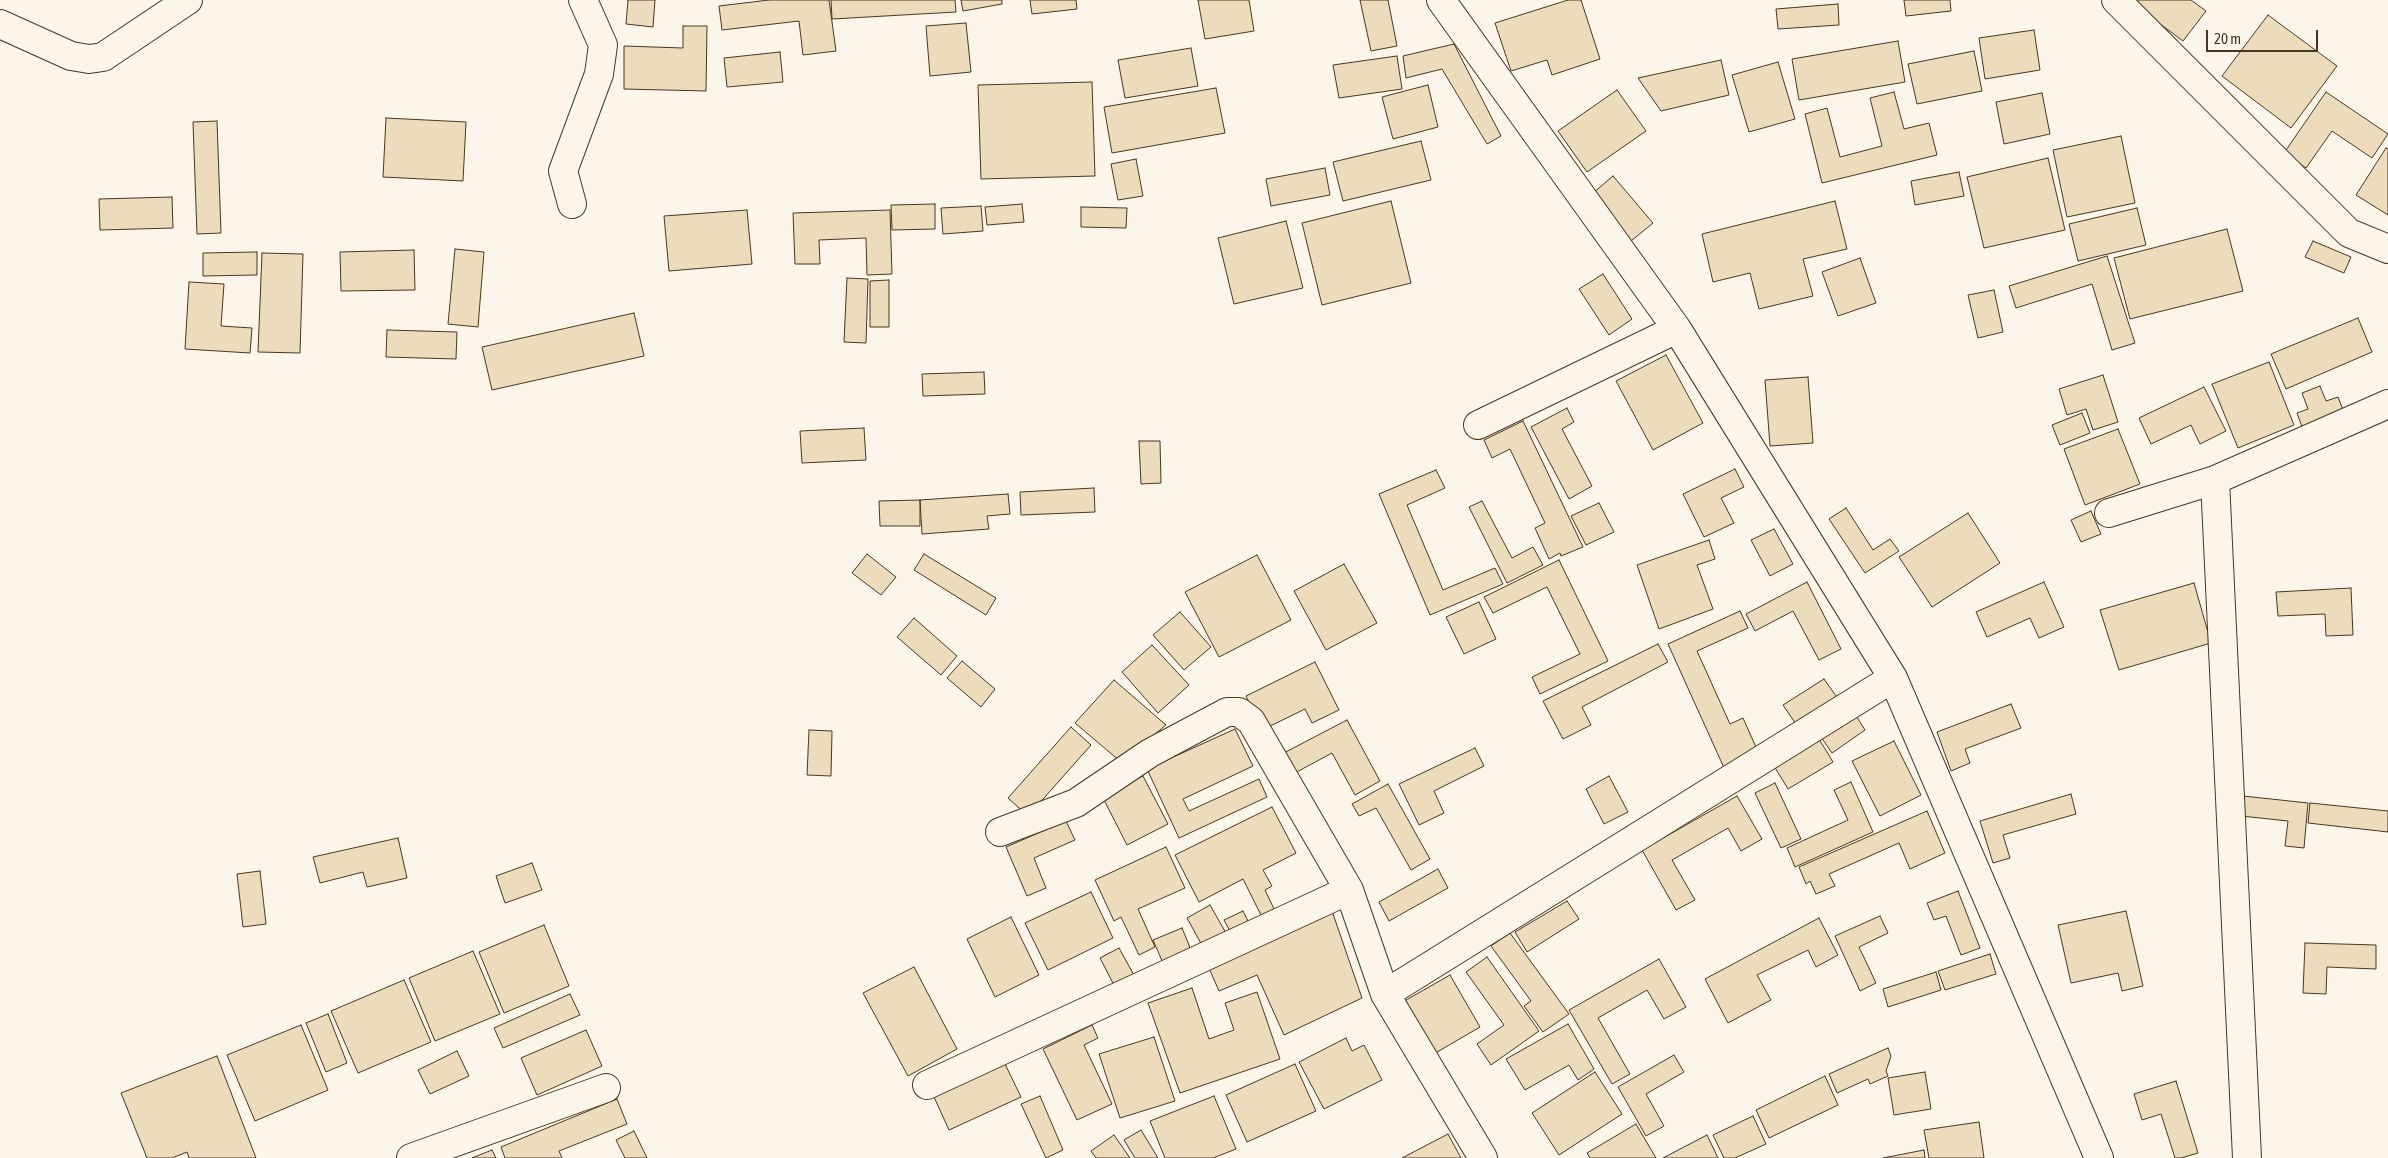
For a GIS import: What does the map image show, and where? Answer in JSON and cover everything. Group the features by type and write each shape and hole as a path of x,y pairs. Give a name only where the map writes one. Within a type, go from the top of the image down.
{"street":[{"path":"0,24 71,56 89,59 103,57 188,0"},
{"path":"572,204 563,171 599,74 603,44 583,0"},
{"path":"1441,0 1677,329 1893,678 2099,1158"},
{"path":"2116,0 2349,233 2388,248"},
{"path":"1478,425 1677,329"},
{"path":"2109,512 2215,480 2388,404"},
{"path":"2215,480 2247,1158"},
{"path":"1385,994 1893,678"},
{"path":"1000,832 1076,803 1150,753 1227,712 1239,712 1251,721 1350,890 1385,994 1483,1158"},
{"path":"927,1085 1350,890"},
{"path":"412,1158 606,1088"}],"building":[{"path":"628,0 655,0 653,27 626,24"},
{"path":"769,0 829,0 836,51 803,55 799,21 722,30 719,6"},
{"path":"831,0 955,0 956,12 832,19"},
{"path":"961,0 1002,0 1002,4 963,11"},
{"path":"1030,0 1076,0 1077,9 1032,14"},
{"path":"1198,0 1249,0 1254,31 1205,39"},
{"path":"1360,0 1388,0 1397,46 1371,51"},
{"path":"1568,0 1581,0 1600,59 1552,75 1547,60 1511,71 1495,23"},
{"path":"1904,0 1950,0 1951,11 1906,16"},
{"path":"2135,0 2191,0 2206,11 2183,41 2132,3"},
{"path":"1838,4 1839,25 1778,29 1776,9"},
{"path":"2268,15 2337,66 2291,128 2222,76"},
{"path":"966,23 971,72 930,76 926,26"},
{"path":"683,26 707,26 706,91 624,89 624,46 683,48"},
{"path":"2034,30 2040,70 1985,79 1979,38"},
{"path":"1898,41 1905,82 1799,100 1792,59"},
{"path":"1454,44 1501,136 1487,144 1442,69 1406,78 1403,56"},
{"path":"1191,48 1198,86 1125,98 1118,60"},
{"path":"1974,51 1982,91 1917,104 1908,64"},
{"path":"780,52 783,82 727,87 724,58"},
{"path":"1397,56 1402,89 1339,98 1333,65"},
{"path":"1721,60 1729,95 1661,111 1638,78"},
{"path":"1778,62 1795,119 1749,132 1732,75"},
{"path":"1092,82 1095,176 981,179 978,85"},
{"path":"1428,85 1438,127 1393,139 1382,97"},
{"path":"1216,88 1225,133 1112,153 1104,107"},
{"path":"1617,90 1646,131 1587,172 1558,131"},
{"path":"1894,92 1904,129 1929,123 1937,155 1822,183 1805,114 1827,108 1840,157 1882,146 1870,98"},
{"path":"2326,92 2388,134 2372,158 2332,131 2306,168 2284,153"},
{"path":"2042,93 2050,134 2004,144 1996,102"},
{"path":"386,118 466,122 463,181 383,177"},
{"path":"217,121 221,233 197,234 193,122"},
{"path":"2121,136 2135,203 2067,217 2053,150"},
{"path":"1421,141 1431,180 1343,201 1333,162"},
{"path":"2386,148 2388,149 2388,215 2356,195"},
{"path":"2048,158 2065,230 1984,248 1967,177"},
{"path":"1136,159 1143,196 1118,200 1111,164"},
{"path":"1325,168 1330,195 1271,206 1266,179"},
{"path":"1959,172 1964,196 1915,205 1911,181"},
{"path":"1613,176 1653,223 1631,241 1592,194"},
{"path":"172,197 173,228 100,230 99,199"},
{"path":"1391,201 1411,283 1322,305 1302,223"},
{"path":"1835,201 1847,249 1803,259 1813,296 1759,309 1750,273 1713,282 1702,234"},
{"path":"935,204 935,229 892,230 891,205"},
{"path":"1022,204 1024,222 987,225 985,207"},
{"path":"981,206 983,231 943,234 941,208"},
{"path":"1081,207 1127,208 1126,228 1081,227"},
{"path":"2137,208 2146,245 2078,261 2069,224"},
{"path":"747,210 752,264 669,271 664,216"},
{"path":"890,210 892,274 867,275 866,238 819,240 820,264 795,264 793,213"},
{"path":"1286,221 1303,288 1234,304 1218,238"},
{"path":"2227,229 2243,291 2130,319 2114,258"},
{"path":"2313,241 2351,257 2344,273 2305,257"},
{"path":"455,249 484,252 478,327 448,324"},
{"path":"414,250 415,290 341,291 340,252"},
{"path":"257,252 257,275 203,276 203,253"},
{"path":"262,253 303,254 300,353 258,352"},
{"path":"2107,256 2135,343 2112,350 2092,284 2016,308 2009,286"},
{"path":"1860,258 1876,303 1838,316 1822,272"},
{"path":"1603,274 1632,319 1609,335 1579,289"},
{"path":"847,278 868,279 866,343 844,342"},
{"path":"889,280 889,327 870,327 870,281"},
{"path":"189,282 224,284 221,326 252,328 250,353 185,349"},
{"path":"1994,290 2003,332 1978,338 1968,295"},
{"path":"634,313 644,356 492,390 482,347"},
{"path":"2358,318 2372,352 2286,389 2271,354"},
{"path":"387,330 457,332 456,359 386,357"},
{"path":"1666,355 1703,423 1653,450 1616,381"},
{"path":"2269,362 2294,425 2238,448 2212,384"},
{"path":"984,372 985,394 923,396 922,374"},
{"path":"2103,375 2118,422 2093,430 2086,409 2067,415 2059,389"},
{"path":"1808,377 1813,443 1770,446 1765,380"},
{"path":"2320,386 2326,401 2338,397 2343,410 2302,427 2297,413 2308,409 2302,393"},
{"path":"2204,387 2226,431 2200,444 2191,425 2151,444 2139,418"},
{"path":"1567,408 1574,422 1562,429 1592,486 1569,499 1531,427"},
{"path":"2082,413 2090,433 2060,445 2052,425"},
{"path":"1523,421 1583,547 1561,556 1560,553 1549,559 1535,528 1545,523 1510,449 1492,458 1484,440"},
{"path":"864,428 866,460 802,463 800,431"},
{"path":"2118,429 2140,484 2085,505 2064,449"},
{"path":"1139,441 1160,441 1161,483 1141,484"},
{"path":"1735,469 1744,487 1721,498 1734,523 1704,537 1683,494"},
{"path":"1436,470 1445,488 1407,505 1443,590 1495,568 1503,584 1430,615 1379,494"},
{"path":"1094,488 1095,512 1021,515 1020,492"},
{"path":"1008,494 1010,514 987,516 989,529 922,534 920,500"},
{"path":"920,500 920,526 880,526 879,501"},
{"path":"1482,501 1512,558 1533,547 1543,565 1507,583 1469,507"},
{"path":"1599,503 1614,532 1586,545 1571,516"},
{"path":"1846,508 1873,550 1890,539 1899,551 1865,573 1829,519"},
{"path":"2091,511 2101,534 2081,542 2071,520"},
{"path":"1968,513 2000,563 1932,607 1899,557"},
{"path":"1774,529 1793,564 1770,576 1751,540"},
{"path":"1709,540 1715,559 1697,565 1713,609 1659,629 1637,565"},
{"path":"867,554 896,577 881,595 852,573"},
{"path":"924,554 996,598 986,615 914,570"},
{"path":"1257,555 1291,620 1219,657 1185,592"},
{"path":"1559,560 1608,661 1540,694 1532,677 1580,654 1547,587 1493,613 1484,597"},
{"path":"1344,564 1377,623 1326,650 1294,591"},
{"path":"1807,582 1841,649 1819,660 1793,611 1755,631 1746,614"},
{"path":"2044,582 2064,627 2039,638 2030,618 1987,637 1976,612"},
{"path":"2194,583 2211,643 2119,670 2100,610"},
{"path":"2351,588 2353,635 2326,636 2325,614 2278,616 2276,592"},
{"path":"1479,602 1496,639 1464,654 1446,617"},
{"path":"1740,611 1748,628 1697,651 1730,724 1743,718 1759,754 1725,770 1668,644"},
{"path":"1180,612 1211,647 1184,670 1153,635"},
{"path":"914,618 957,656 941,675 897,637"},
{"path":"1658,644 1668,662 1582,707 1591,725 1563,739 1543,701"},
{"path":"1152,645 1189,685 1158,713 1122,672"},
{"path":"962,661 995,689 981,707 947,678"},
{"path":"1315,662 1339,710 1312,723 1305,709 1262,730 1246,696"},
{"path":"1824,679 1839,700 1798,727 1783,705"},
{"path":"1114,680 1166,725 1121,762 1075,723"},
{"path":"2011,704 2021,728 1965,749 1970,763 1951,771 1937,732"},
{"path":"1855,714 1865,730 1832,753 1821,737"},
{"path":"1347,720 1380,781 1355,795 1332,753 1291,775 1280,755"},
{"path":"1071,727 1091,745 1028,816 1008,798"},
{"path":"1235,729 1253,766 1183,799 1189,811 1259,779 1267,797 1179,838 1147,769"},
{"path":"809,730 832,731 831,776 807,775"},
{"path":"1819,739 1833,762 1788,789 1774,766"},
{"path":"1894,741 1921,795 1880,816 1852,761"},
{"path":"1475,748 1484,766 1434,791 1444,813 1419,825 1399,784"},
{"path":"1143,776 1168,824 1127,845 1102,796"},
{"path":"1609,776 1628,812 1604,824 1586,789"},
{"path":"1851,782 1873,832 1795,867 1787,848 1848,820 1834,790"},
{"path":"1775,783 1801,839 1781,848 1755,793"},
{"path":"1388,784 1430,859 1411,870 1376,808 1359,816 1352,804"},
{"path":"2071,794 2076,814 2003,835 2010,858 1993,863 1980,821"},
{"path":"2234,795 2308,803 2304,848 2285,846 2288,821 2232,815"},
{"path":"1737,796 1762,839 1741,851 1728,828 1672,860 1695,900 1676,910 1642,850"},
{"path":"2310,803 2388,811 2388,832 2308,823"},
{"path":"1272,807 1296,853 1263,870 1272,886 1265,890 1275,911 1262,917 1243,879 1199,902 1175,855"},
{"path":"1927,811 1945,853 1910,869 1899,843 1829,874 1835,886 1816,894 1810,881 1806,884 1799,867"},
{"path":"1066,821 1075,840 1034,858 1046,888 1027,896 1006,847"},
{"path":"398,838 407,878 367,887 363,872 320,883 313,857"},
{"path":"1166,847 1185,888 1138,909 1155,947 1139,955 1121,917 1114,921 1095,880"},
{"path":"532,863 542,890 505,903 496,876"},
{"path":"1438,869 1448,888 1389,921 1379,902"},
{"path":"260,871 266,924 243,927 237,874"},
{"path":"1958,891 1980,948 1961,955 1946,916 1934,920 1927,903"},
{"path":"1091,892 1113,938 1048,970 1025,923"},
{"path":"1567,901 1579,919 1527,952 1515,932"},
{"path":"1210,905 1226,933 1203,947 1187,918"},
{"path":"1243,911 1249,923 1231,933 1224,920"},
{"path":"1332,911 1362,998 1284,1035 1257,975 1219,991 1208,966"},
{"path":"2126,911 2143,986 2122,991 2118,973 2071,983 2058,925"},
{"path":"1880,916 1888,933 1859,947 1876,983 1860,991 1835,936"},
{"path":"1011,917 1039,975 995,997 967,939"},
{"path":"1819,918 1838,955 1816,967 1808,950 1757,975 1771,1000 1728,1023 1705,979"},
{"path":"544,925 569,986 504,1013 479,952"},
{"path":"1182,928 1191,950 1163,963 1153,940"},
{"path":"1510,933 1569,1014 1543,1032 1524,1006 1531,1001 1491,946"},
{"path":"2305,943 2376,945 2376,969 2327,967 2326,994 2303,993"},
{"path":"1119,948 1135,977 1115,987 1100,958"},
{"path":"473,951 500,1014 435,1041 409,978"},
{"path":"1990,954 1996,974 1945,990 1938,971"},
{"path":"1487,957 1539,1031 1491,1065 1477,1044 1504,1025 1466,972"},
{"path":"1659,959 1686,1007 1664,1019 1647,990 1598,1018 1630,1074 1612,1084 1569,1010"},
{"path":"914,967 957,1049 908,1076 863,993"},
{"path":"1936,972 1941,990 1888,1007 1883,989"},
{"path":"1450,975 1480,1027 1432,1055 1401,1003"},
{"path":"404,980 431,1042 358,1073 331,1011"},
{"path":"1192,988 1209,1039 1234,1030 1225,1003 1257,992 1280,1059 1180,1093 1148,1003"},
{"path":"570,994 580,1015 503,1048 494,1028"},
{"path":"328,1014 347,1063 326,1072 306,1023"},
{"path":"1568,1024 1594,1069 1578,1080 1569,1065 1525,1090 1506,1059"},
{"path":"301,1025 328,1090 255,1121 227,1055"},
{"path":"1092,1025 1098,1038 1084,1045 1112,1104 1077,1120 1043,1049"},
{"path":"586,1030 602,1066 537,1095 521,1058"},
{"path":"1154,1037 1175,1101 1120,1118 1099,1054"},
{"path":"1346,1038 1352,1051 1364,1045 1382,1080 1324,1109 1299,1062"},
{"path":"1888,1048 1891,1056 1886,1071 1888,1076 1870,1084 1868,1079 1837,1093 1829,1074"},
{"path":"457,1051 469,1076 430,1094 418,1070"},
{"path":"1674,1055 1684,1072 1646,1094 1664,1126 1646,1136 1618,1087"},
{"path":"217,1056 256,1158 189,1158 187,1152 172,1158 147,1158 121,1093"},
{"path":"1005,1064 1021,1097 949,1130 934,1097"},
{"path":"1295,1064 1316,1111 1247,1142 1226,1095"},
{"path":"1595,1072 1622,1114 1559,1155 1532,1113"},
{"path":"1925,1072 1931,1109 1894,1115 1888,1078"},
{"path":"1825,1076 1838,1105 1769,1138 1756,1110"},
{"path":"2176,1081 2198,1153 2181,1158 2175,1158 2161,1114 2142,1120 2134,1094"},
{"path":"1040,1096 1063,1150 1046,1158 1021,1104"},
{"path":"1214,1096 1236,1149 1213,1158 1165,1158 1150,1121"},
{"path":"617,1099 627,1124 559,1151 562,1158 505,1158 501,1147"},
{"path":"1753,1116 1766,1144 1735,1158 1724,1158 1713,1135"},
{"path":"1979,1122 1984,1158 1929,1158 1924,1130"},
{"path":"1636,1124 1656,1158 1590,1158 1587,1153"},
{"path":"1141,1130 1158,1158 1135,1158 1124,1140"},
{"path":"634,1131 647,1158 625,1158 616,1140"},
{"path":"1448,1134 1461,1158 1402,1158"},
{"path":"1114,1135 1130,1158 1096,1158 1091,1151"},
{"path":"1707,1135 1718,1158 1663,1158"},
{"path":"492,1150 496,1158 472,1158"},
{"path":"1924,1150 1925,1158 1883,1158"}]}
